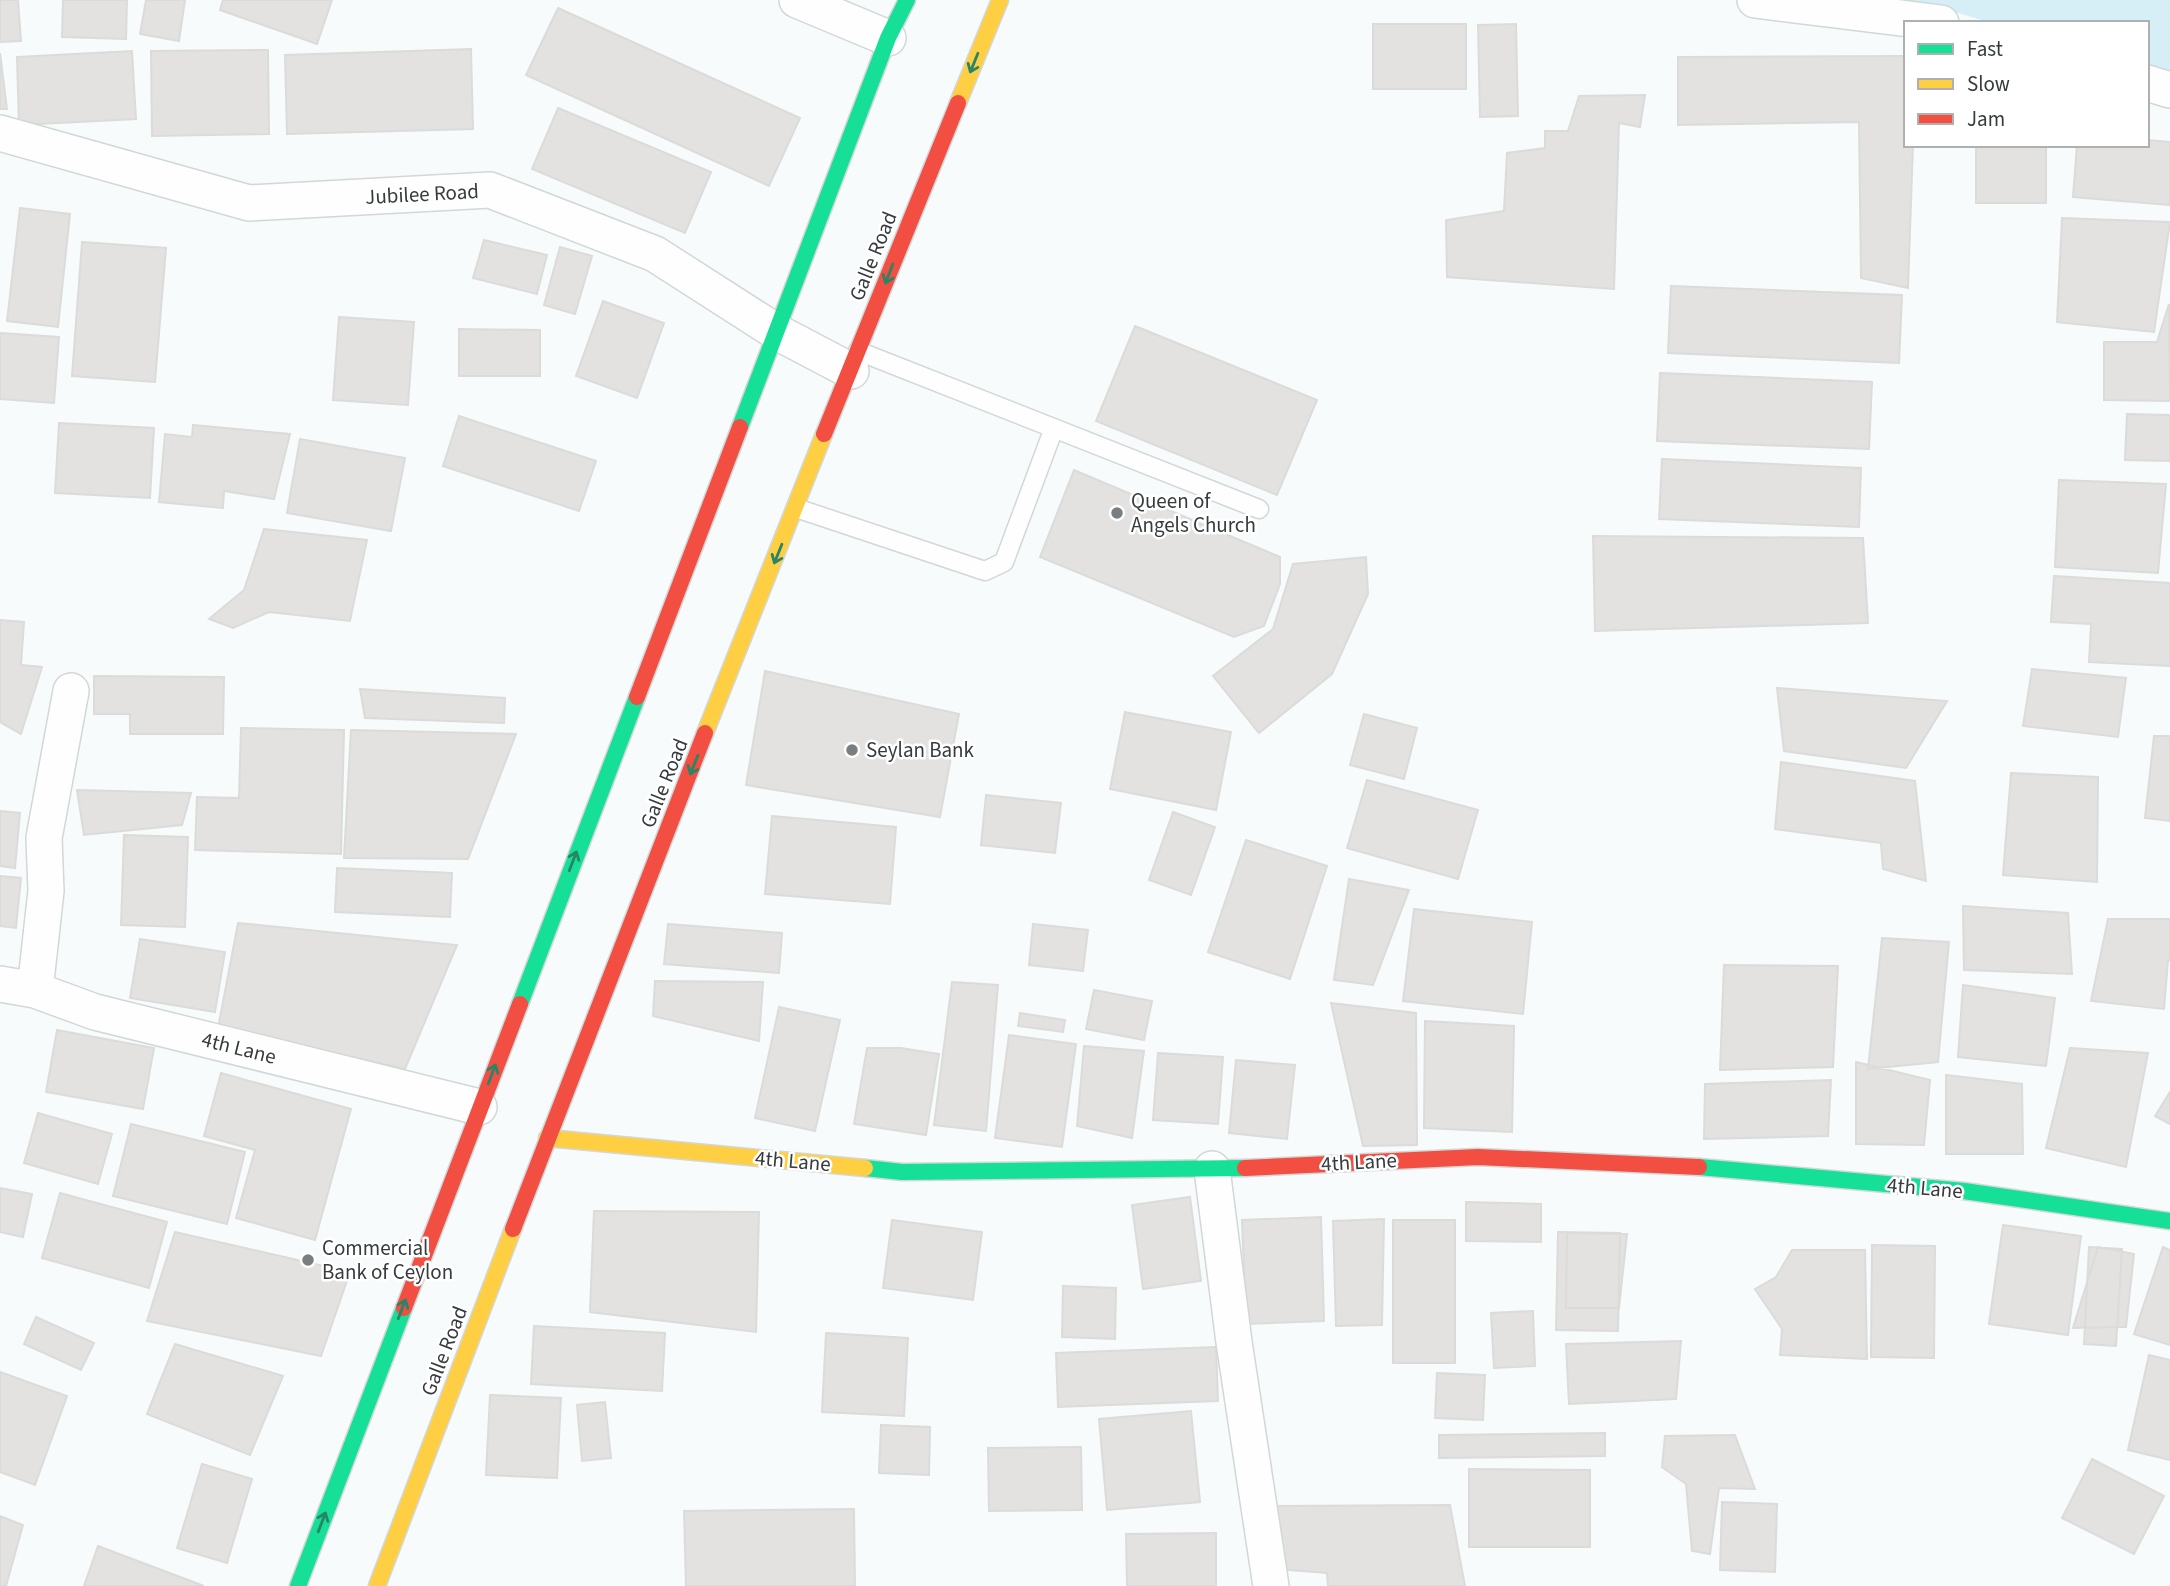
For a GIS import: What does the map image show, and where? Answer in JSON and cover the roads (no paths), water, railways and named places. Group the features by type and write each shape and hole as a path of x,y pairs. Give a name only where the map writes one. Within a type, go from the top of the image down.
{"main road":[{"path":"298,1586 775,331 888,38 906,0"},
{"name":"Galle Road","path":"377,1586 547,1138 854,361 1000,0"},
{"name":"4th Lane","path":"547,1138 902,1172 1212,1169 1478,1157 1677,1165 1964,1191 2157,1217 2170,1222"}],"street":[{"path":"797,0 888,38"},
{"path":"1755,0 1925,21"},
{"path":"2149,84 2170,90"},
{"name":"Jubilee Road","path":"0,133 249,203 490,190 655,254 775,331 854,361"},
{"path":"35,990 46,891 44,838 71,691"},
{"name":"4th Lane","path":"0,984 35,990 95,1012 479,1107"},
{"path":"1212,1169 1271,1586"}],"lane":[{"path":"854,361 1054,428 1259,509"},
{"path":"796,508 985,571 1004,562 1054,428"}],"place":[{"name":"Queen of Angels Church","path":"1117,513"},
{"name":"Seylan Bank","path":"852,750"},
{"name":"Commercial Bank of Ceylon","path":"308,1260"}]}
